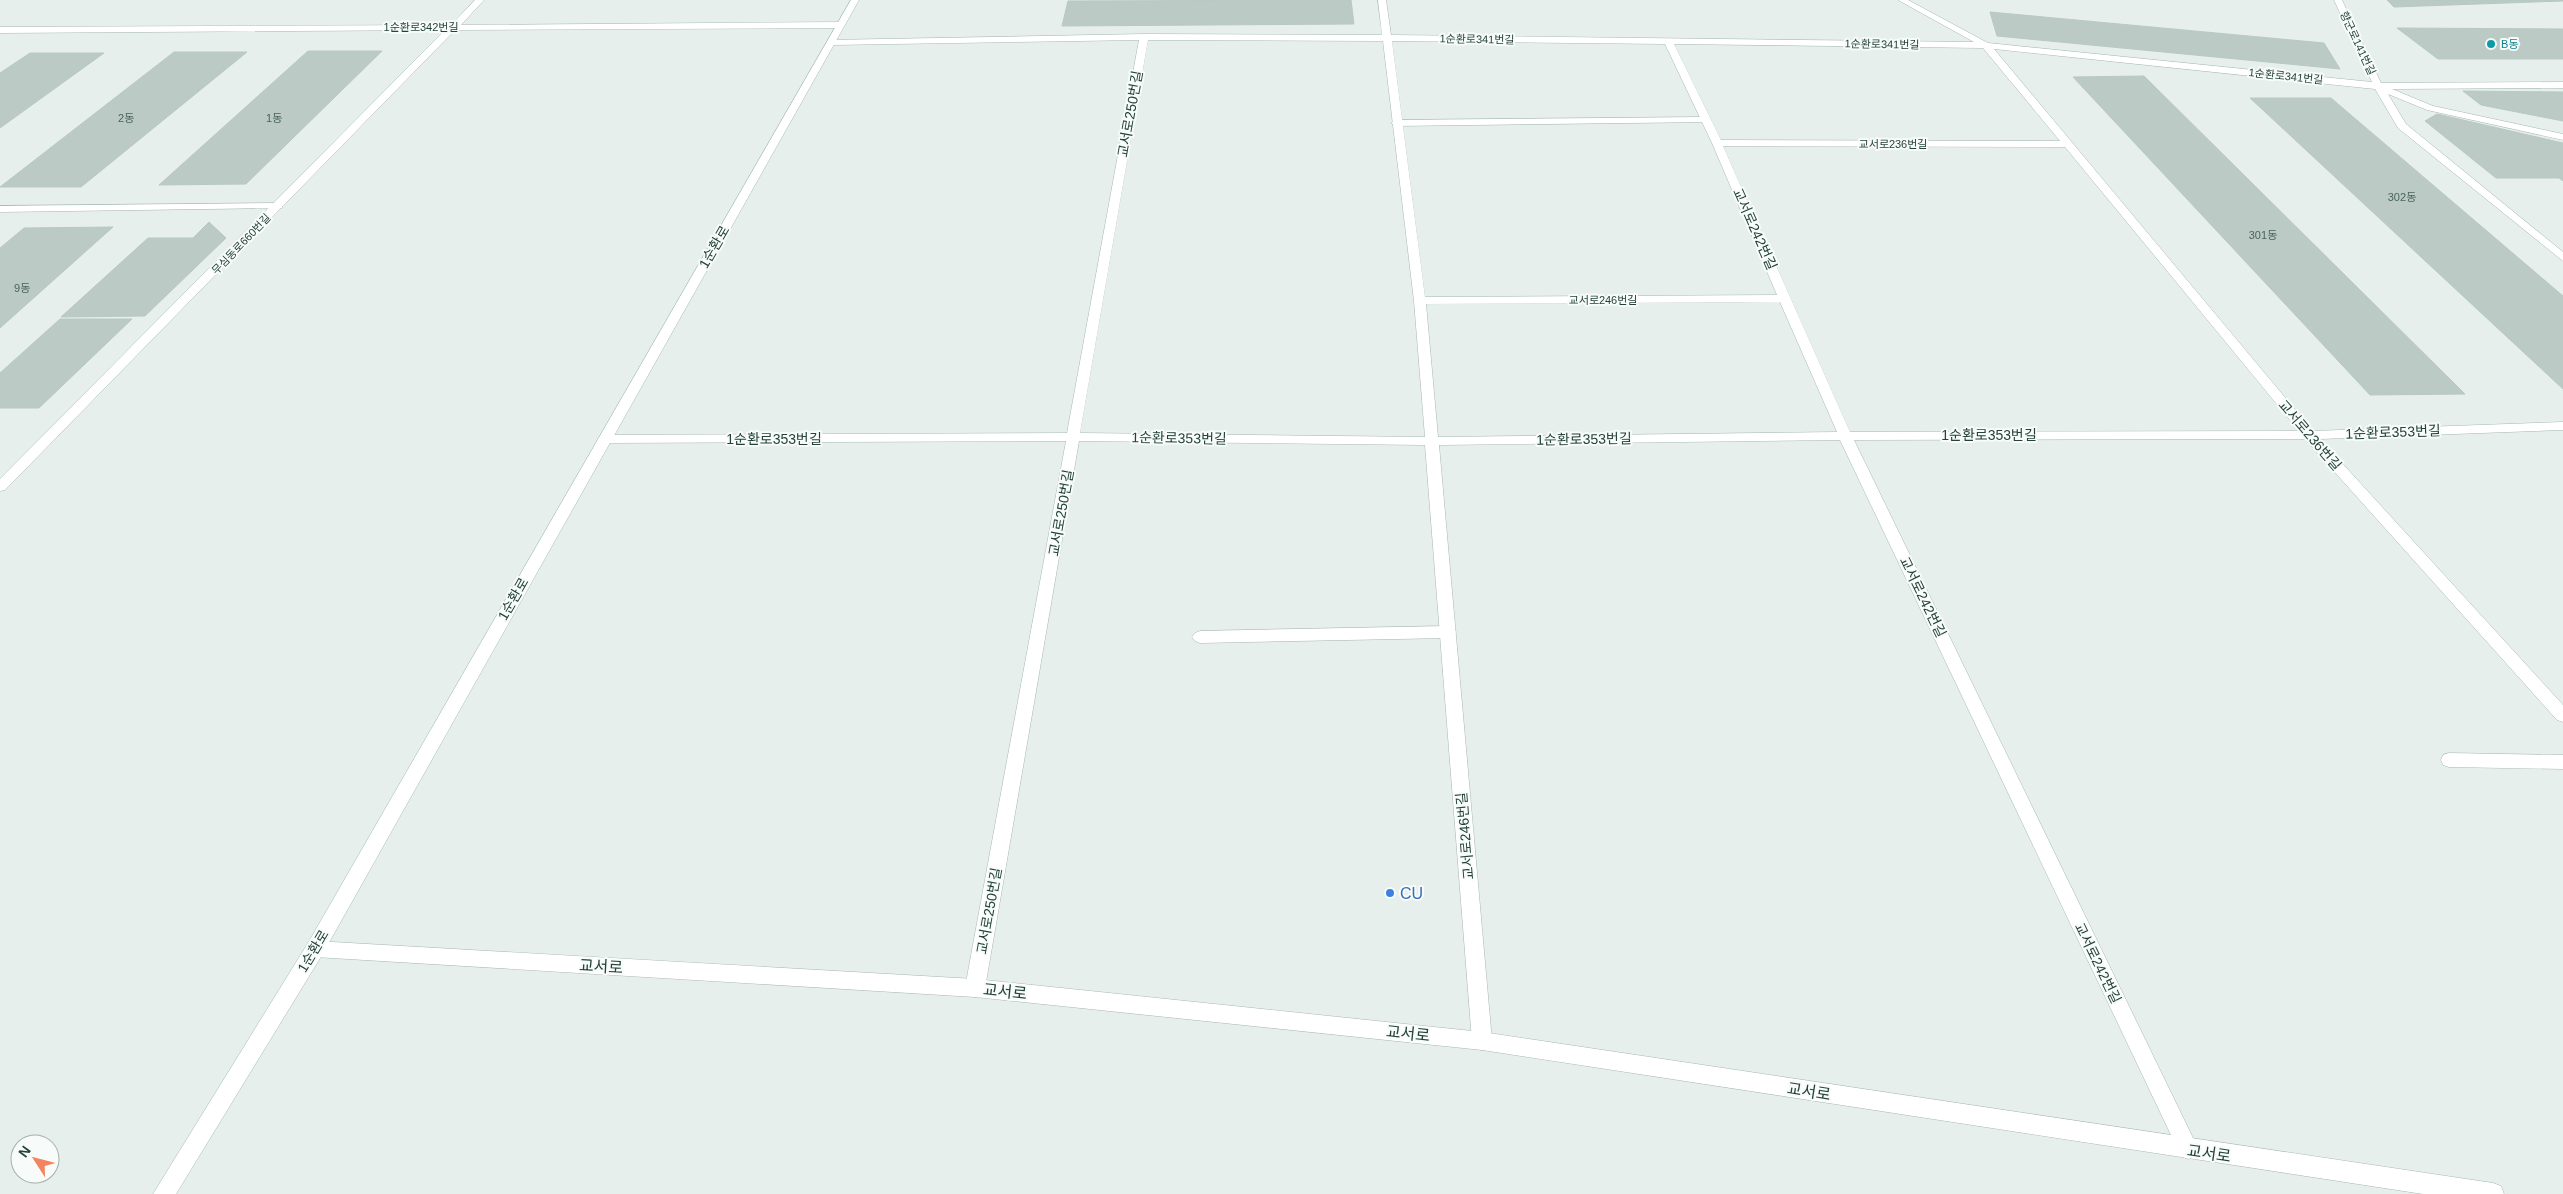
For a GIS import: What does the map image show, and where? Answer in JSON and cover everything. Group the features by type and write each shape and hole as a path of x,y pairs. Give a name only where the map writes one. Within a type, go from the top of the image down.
{"street":[{"name":"무심동로660번길","path":"0,487 480,0"},
{"name":"1순환로","path":"164,1194 315,949 604,439 856,0"},
{"name":"교서로246번길","path":"1382,0 1385,38 1420,301 1482,1041"},
{"path":"1902,0 1986,45"},
{"name":"향군로141번길","path":"2338,0 2378,86 2402,126 2563,258"},
{"name":"1순환로342번길","path":"0,30 841,25"},
{"name":"1순환로341번길","path":"832,42 1144,37 1986,45 2378,86 2563,85"},
{"name":"교서로250번길","path":"975,988 1144,37"},
{"name":"교서로242번길","path":"1668,41 1707,120 1846,436 2188,1150"},
{"name":"교서로236번길","path":"1986,45 2309,434 2563,716"},
{"name":"1순환로341번길","path":"2378,86 2430,108 2563,137"},
{"path":"1396,123 1707,120"},
{"name":"교서로236번길","path":"1717,143 2069,144"},
{"path":"0,209 278,206"},
{"name":"교서로246번길","path":"1420,301 1785,298"},
{"name":"1순환로353번길","path":"604,439 1074,437 1433,441 1846,436 2309,434 2563,426"},
{"path":"1200,637 1448,632"},
{"path":"2449,760 2563,762"},
{"name":"교서로","path":"315,949 975,988 1482,1041 2188,1150 2493,1194"}],"building":[{"path":"1351,0 1354,24 1062,26 1068,1"},
{"path":"2387,0 2563,0 2563,1 2394,7"},
{"path":"1990,12 2324,43 2340,69 1997,36"},
{"name":"B동","path":"2397,28 2563,29 2563,59 2438,59"},
{"path":"308,51 382,51 246,184 159,185"},
{"path":"174,52 247,52 81,187 0,187"},
{"path":"30,53 104,53 0,128 0,73"},
{"path":"2144,76 2465,394 2370,395 2073,77"},
{"path":"2463,91 2563,92 2563,121 2481,105"},
{"path":"2250,98 2331,98 2563,296 2563,389"},
{"path":"2437,114 2563,143 2563,181 2559,178 2496,178 2425,121"},
{"path":"209,222 226,238 145,316 61,317 148,238 193,238"},
{"path":"113,227 0,328 0,248 24,228"},
{"path":"60,319 132,319 39,408 0,408 0,373"}],"place":[{"name":"B동","path":"2491,44"},
{"name":"CU","path":"1390,893"}]}
